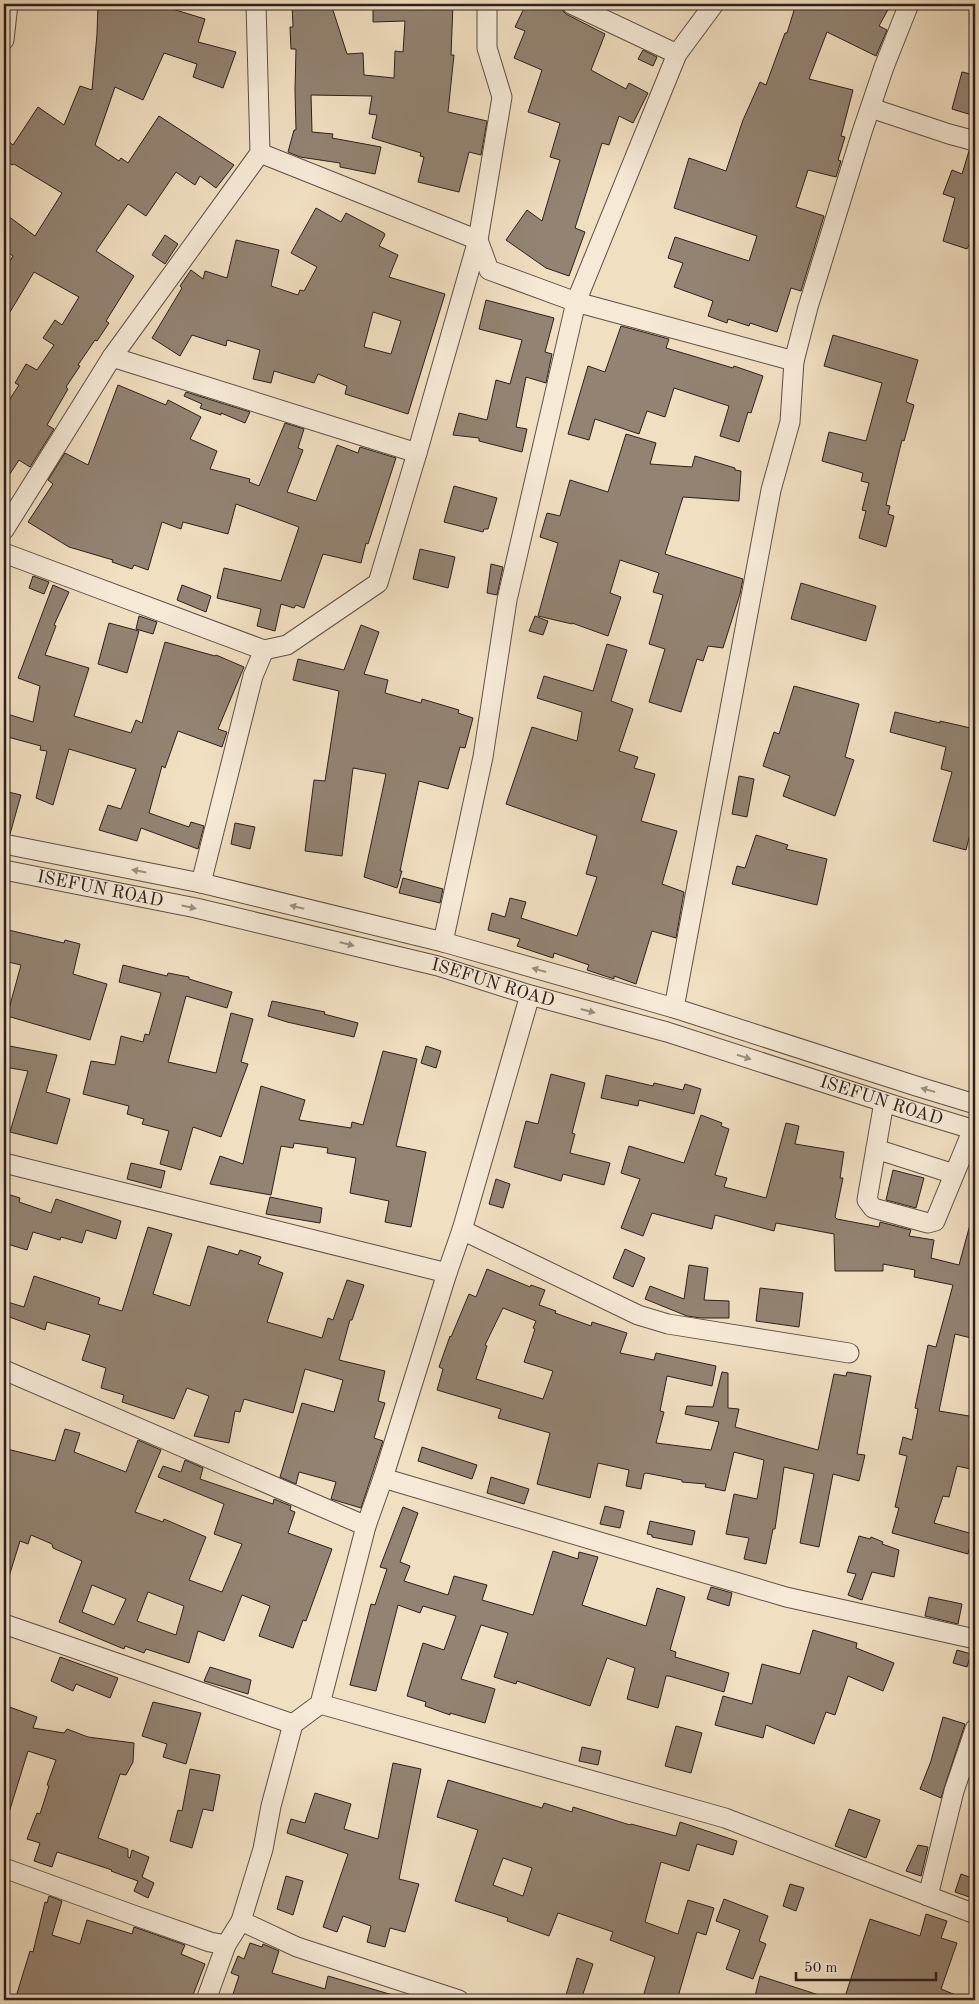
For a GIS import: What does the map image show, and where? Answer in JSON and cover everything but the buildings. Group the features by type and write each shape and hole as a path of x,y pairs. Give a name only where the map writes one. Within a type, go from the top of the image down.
{"street":[{"path":"4,40 8,4"},
{"path":"4,530 112,357 260,153 256,4"},
{"path":"4,553 264,650 287,645 378,583 418,453 478,240 502,97 487,48 487,4"},
{"path":"571,4 676,54"},
{"path":"443,942 483,757 507,600 576,302 676,54 714,4"},
{"path":"674,1008 771,490 790,422 794,360 808,307 884,67 909,4"},
{"path":"871,108 975,141"},
{"path":"260,153 478,240 489,270 576,302 794,360"},
{"path":"112,357 418,453"},
{"path":"201,883 253,676 264,650"},
{"name":"ISEFUN ROAD","path":"4,844 201,883 443,942 674,1008 975,1104"},
{"name":"ISEFUN ROAD","path":"4,870 205,910 438,966 530,995 667,1032 974,1129"},
{"path":"206,2000 226,1945 241,1921 263,1849 271,1806 293,1724 320,1704 366,1526 462,1230 530,995"},
{"path":"884,1102 867,1200 873,1208 932,1223 935,1221 974,1129"},
{"path":"876,1149 954,1174"},
{"path":"4,1163 447,1273"},
{"path":"462,1230 638,1315 668,1324 849,1353"},
{"path":"4,1370 366,1526"},
{"path":"383,1478 786,1597 975,1638"},
{"path":"4,1624 293,1724"},
{"path":"320,1704 725,1818 975,1914"},
{"path":"928,1896 954,1791 975,1729"},
{"path":"4,1868 210,1942 226,1945"},
{"path":"241,1921 297,1947 459,2000"}]}
